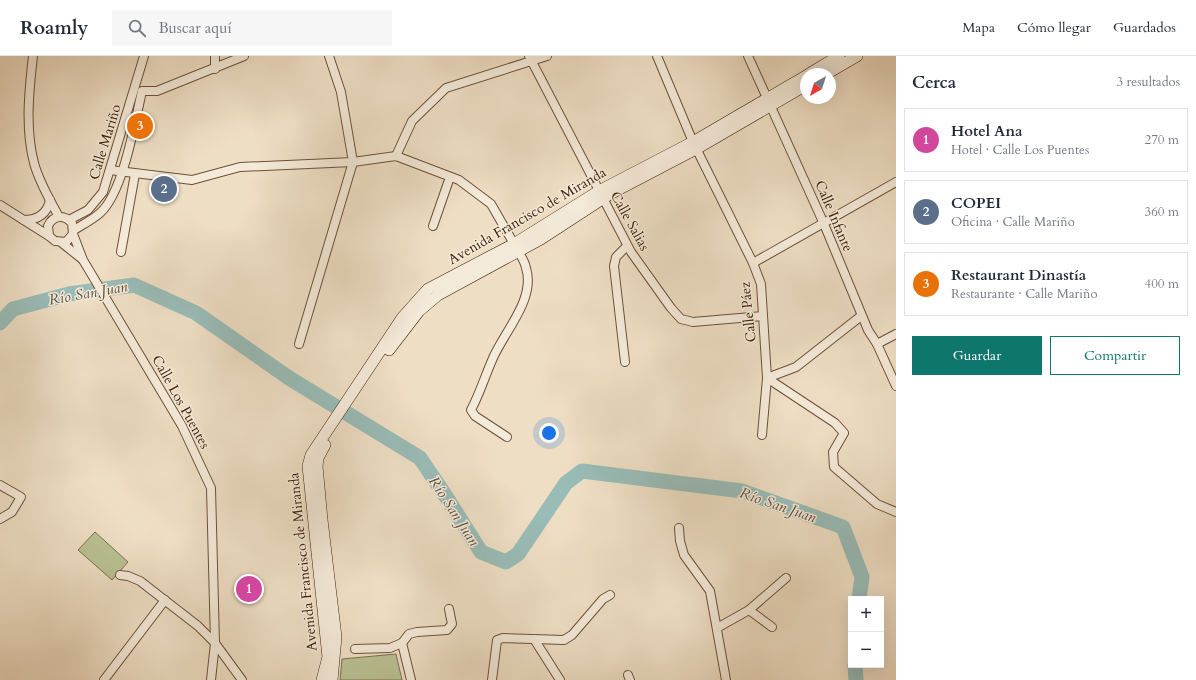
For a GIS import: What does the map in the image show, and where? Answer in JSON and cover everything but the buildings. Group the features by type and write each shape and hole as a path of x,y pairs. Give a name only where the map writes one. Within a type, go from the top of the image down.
{"main road":[{"path":"819,68 840,56"},
{"path":"836,68 857,56"},
{"name":"Avenida Francisco de Miranda","path":"322,680 328,657 308,466 311,455 320,447 366,379 402,318 428,289 516,248 601,195 694,146 769,102 800,80"},
{"name":"Avenida Francisco de Miranda","path":"769,102 800,89"},
{"name":"Avenida Francisco de Miranda","path":"320,447 317,466 336,637 332,680"}],"street":[{"path":"33,56 29,126 34,163 59,217"},
{"name":"Calle Mariño","path":"69,220 88,210 103,192 144,56"},
{"path":"215,56 215,69"},
{"path":"137,80 142,91 157,91 215,69 244,56"},
{"path":"299,344 353,162 341,92 329,56"},
{"path":"396,156 412,121 446,88 530,58 547,56"},
{"name":"Calle Páez","path":"657,56 694,146 753,263 761,284 767,378 762,435"},
{"name":"Calle Infante","path":"748,56 824,224 862,316 877,344 896,386"},
{"name":"Calle Salias","path":"530,58 627,246 671,308 681,319 693,322 763,316"},
{"name":"Calle Mariño","path":"73,232 100,213 110,201 122,172 142,91"},
{"path":"110,170 192,180 240,166 353,162 396,156 459,180 491,204 527,269 527,290 514,321 493,357 472,410 475,416 507,437"},
{"path":"121,252 134,174"},
{"path":"433,226 450,176"},
{"path":"753,263 896,182"},
{"path":"24,220 32,220 41,216 50,200"},
{"path":"0,205 55,241 62,242 69,240 73,232"},
{"path":"49,236 48,226 52,220 59,217 69,220 83,260"},
{"path":"62,242 83,260"},
{"path":"625,362 614,266 616,257 627,246"},
{"name":"Calle Los Puentes","path":"83,260 182,426 211,488 215,643 211,680"},
{"path":"767,378 796,367 862,316"},
{"path":"877,344 896,334"},
{"path":"767,378 835,424 844,433 833,452 834,467 877,504 896,512"},
{"path":"0,485 21,497 12,512 0,519"},
{"path":"679,528 680,541 684,555 710,591 726,680"},
{"path":"120,576 128,576 140,581 165,600 215,643 242,680"},
{"path":"717,628 749,610 786,578"},
{"path":"492,680 497,640 503,638 564,640 572,636 603,599 610,595"},
{"path":"104,680 165,600"},
{"path":"355,649 390,648 402,643 409,634 447,630 451,627 449,609"},
{"path":"749,610 772,627"},
{"path":"534,639 560,680"},
{"path":"402,643 411,680"}],"green space":[{"path":"95,532 128,562 112,580 78,550"},
{"path":"396,654 402,680 340,680 342,659"}],"waterway":[{"name":"Río San Juan","path":"0,323 13,309 69,294 134,285 196,313 289,378 420,458 481,552 506,562 518,554 566,483 582,471 742,491 843,527 862,577 859,596"},
{"name":"Río San Juan","path":"855,668 856,680"}],"place":[{"name":"Restaurant Dinastía","path":"140,126"},
{"name":"COPEI","path":"164,189"},
{"name":"Hotel Ana","path":"249,589"}]}
